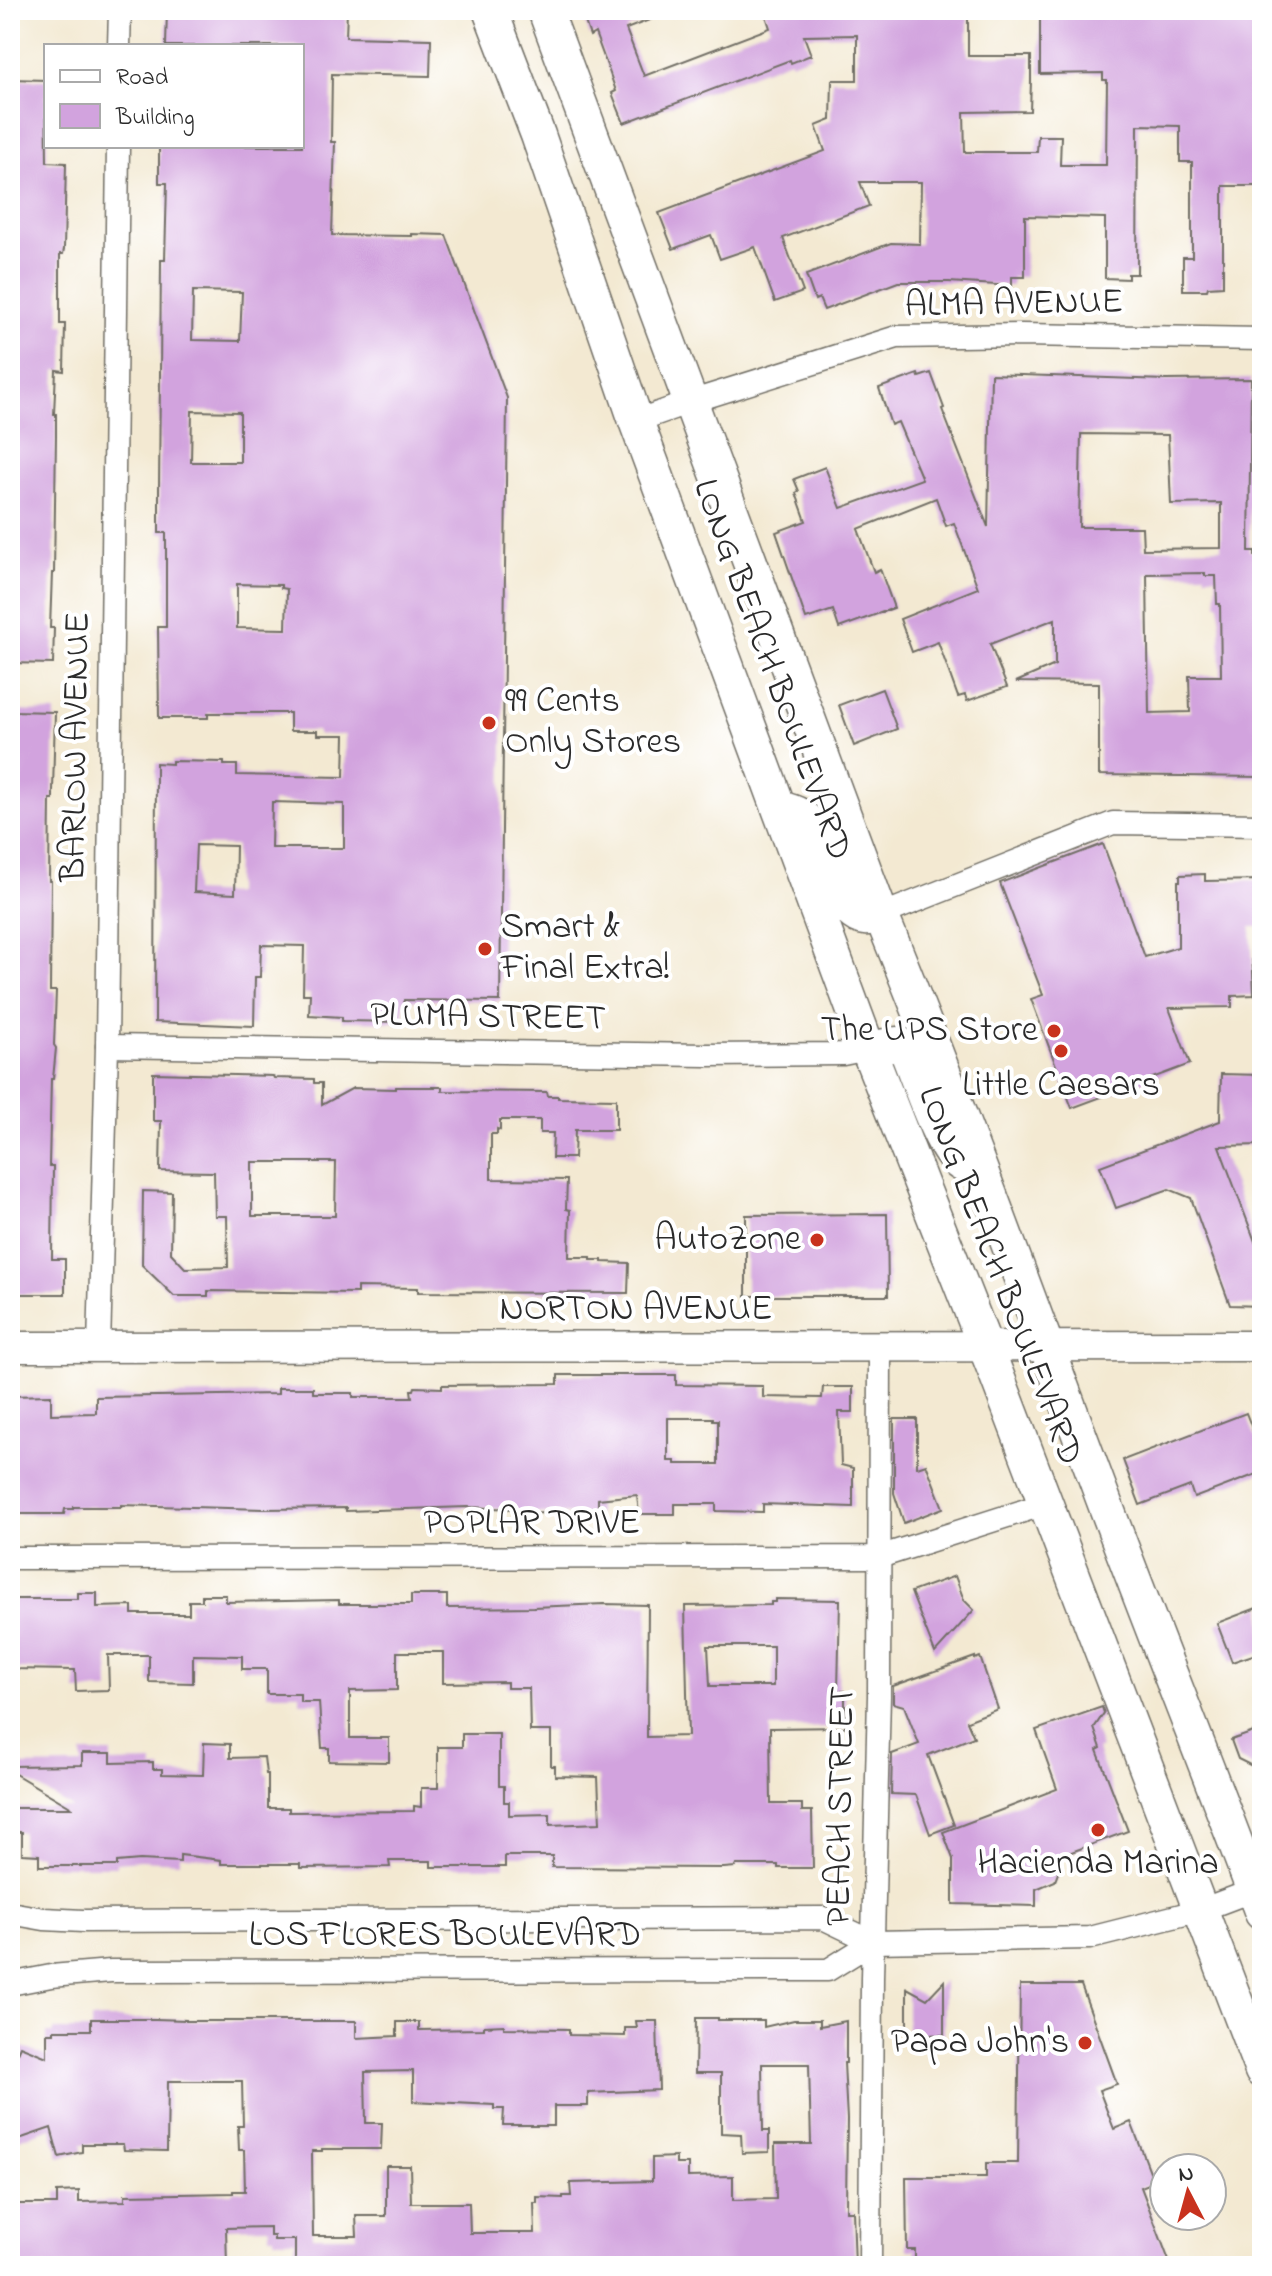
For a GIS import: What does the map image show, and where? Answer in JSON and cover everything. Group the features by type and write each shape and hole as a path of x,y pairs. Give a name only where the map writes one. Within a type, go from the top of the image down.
{"main road":[{"name":"LONG BEACH BOULEVARD","path":"490,10 538,135 636,421 868,1049 986,1347 1262,2071"},
{"name":"LONG BEACH BOULEVARD","path":"545,10 881,915 935,1047 1097,1484 1259,1897"},
{"path":"781,809 806,819 815,829 850,910 863,920 881,915"},
{"path":"868,1049 897,1044 905,1047 952,1154 964,1165 981,1169"}],"street":[{"path":"119,44 120,10"},
{"name":"BARLOW AVENUE","path":"99,1348 107,1046 118,148"},
{"name":"ALMA AVENUE","path":"636,421 897,337 1041,335 1262,339"},
{"path":"881,915 1113,823 1262,825"},
{"name":"PLUMA STREET","path":"107,1046 706,1055 843,1054 868,1049"},
{"name":"NORTON AVENUE","path":"10,1347 1262,1346"},
{"name":"PEACH STREET","path":"870,2266 879,1696 880,1348"},
{"name":"POPLAR DRIVE","path":"10,1558 879,1557 1045,1504"},
{"name":"LOS FLORES BOULEVARD","path":"10,1913 83,1921 823,1918 873,1942 1090,1938 1259,1897"},
{"name":"LOS FLORES BOULEVARD","path":"10,1984 51,1976 111,1971 828,1970 873,1942"}],"building":[{"path":"167,10 347,10 346,37 431,39 430,76 332,74 331,142 335,142 332,235 446,235 507,398 500,1001 404,1000 404,1022 342,1021 342,1017 309,1015 310,994 303,994 304,946 261,945 260,977 255,977 254,1026 155,1022 156,763 224,762 224,765 237,765 237,775 344,777 345,735 290,731 290,713 208,713 208,718 159,718 158,627 166,627 166,533 159,533 159,491 161,260 165,260 167,183 159,183 159,148 304,148 304,44 166,44","holes":["193,291 242,292 240,341 192,340","192,411 240,412 240,462 191,462","237,584 281,585 281,588 287,589 286,629 237,628","272,802 344,804 344,848 271,848","196,845 236,846 235,894 194,892"]},
{"path":"581,10 670,10 626,29 644,76 770,28 764,10 968,10 968,56 1031,56 1031,81 1030,111 964,112 965,152 1037,152 1038,136 1061,136 1060,165 1106,165 1107,80 1103,80 1103,73 1040,74 1040,10 1262,10 1262,186 1223,186 1223,286 1183,290 1183,257 1192,257 1192,162 1180,162 1180,126 1138,125 1137,274 1128,274 1128,279 1105,278 1105,218 1025,216 1025,277 1012,277 1012,286 898,282 824,310 819,298 815,300 806,275 891,243 920,244 921,182 860,182 869,206 783,238 803,292 775,302 755,247 720,259 711,235 673,249 659,213 825,151 816,126 831,120 832,80 857,80 857,35 804,36 811,55 791,63 790,60 624,123 595,33 590,36"},
{"path":"10,79 44,80 44,148 47,148 47,162 66,163 64,249 60,254 60,324 65,324 64,371 56,370 54,414 54,573 50,628 54,628 53,664 10,663"},
{"path":"931,373 988,527 991,374 1166,380 1251,379 1249,551 1255,551 1255,556 1260,556 1262,777 1099,775 1099,683 1016,682 1055,665 1055,619 990,644 1007,687 967,701 965,695 958,697 938,642 912,652 900,619 978,588 954,523 946,526 936,498 858,529 874,572 880,569 894,608 839,628 833,610 806,619 776,532 806,521 794,479 825,467 841,508 922,479 898,422 891,425 879,388 918,374 919,377","holes":["1081,434 1168,435 1171,504 1221,503 1221,548 1143,549 1142,527 1079,527","1205,573 1205,576 1216,576 1217,604 1220,604 1221,676 1189,676 1190,712 1149,713 1147,574"]},
{"path":"882,689 897,729 854,746 839,705"},
{"path":"10,711 55,712 49,881 50,991 56,991 56,1048 51,1079 49,1166 53,1166 52,1259 65,1259 65,1294 12,1294 10,1286"},
{"path":"1103,844 1145,957 1178,947 1180,875 1205,874 1205,881 1262,880 1262,927 1251,927 1254,995 1232,996 1232,1007 1169,1008 1190,1064 1072,1108 1031,999 1043,995 1000,883"},
{"path":"153,1073 314,1079 314,1083 322,1083 322,1105 353,1088 396,1087 442,1087 442,1091 547,1092 548,1096 558,1098 616,1099 616,1130 575,1130 574,1158 552,1158 553,1133 540,1133 540,1120 500,1120 500,1130 497,1129 497,1134 491,1134 491,1179 567,1180 569,1257 629,1263 628,1293 418,1292 418,1288 357,1287 357,1293 208,1291 208,1296 174,1296 142,1265 143,1191 172,1192 171,1253 185,1268 228,1267 227,1216 215,1216 214,1172 160,1171 161,1121 153,1121","holes":["252,1162 336,1162 335,1216 252,1216"]},
{"path":"1221,1074 1262,1075 1262,1145 1219,1146 1262,1260 1262,1306 1230,1305 1191,1198 1169,1189 1116,1208 1100,1166 1220,1121"},
{"name":"AutoZone","path":"887,1214 888,1296 746,1296 746,1215"},
{"path":"558,1375 676,1375 676,1385 763,1386 763,1397 822,1398 823,1387 853,1387 853,1412 839,1412 841,1465 853,1468 853,1507 763,1504 763,1512 716,1511 716,1504 675,1504 675,1514 639,1514 637,1495 598,1499 598,1514 515,1513 515,1509 467,1507 346,1511 346,1508 121,1505 73,1507 65,1509 64,1514 10,1514 10,1396 51,1395 51,1414 96,1413 96,1397 278,1394 278,1388 313,1388 313,1393 353,1393 353,1397 412,1397 411,1390 415,1387 558,1384","holes":["668,1418 718,1420 718,1464 675,1464 675,1461 668,1461"]},
{"path":"1246,1413 1262,1454 1262,1472 1194,1498 1190,1486 1140,1505 1123,1460"},
{"path":"894,1419 917,1419 917,1467 926,1464 943,1508 904,1523 894,1493"},
{"path":"955,1576 964,1600 974,1610 935,1653 911,1592"},
{"path":"78,1593 97,1593 97,1607 132,1606 132,1614 189,1614 189,1601 202,1601 202,1595 226,1595 226,1602 339,1600 339,1604 411,1604 411,1595 447,1595 447,1608 648,1605 647,1737 688,1736 685,1606 771,1605 775,1599 840,1600 838,1691 845,1691 845,1727 770,1728 771,1804 802,1804 802,1811 812,1811 813,1868 778,1868 778,1865 724,1868 552,1867 552,1856 505,1856 505,1867 431,1867 431,1861 389,1861 390,1867 300,1868 300,1864 221,1864 221,1860 180,1855 180,1862 140,1860 117,1862 117,1866 39,1866 39,1855 22,1854 22,1832 13,1832 13,1808 72,1808 10,1771 10,1766 82,1765 82,1753 111,1753 111,1763 153,1762 153,1769 162,1769 162,1774 203,1775 204,1743 230,1744 230,1758 264,1757 268,1774 268,1808 289,1808 289,1812 414,1811 414,1806 421,1807 421,1788 438,1788 438,1747 462,1747 462,1734 499,1734 499,1786 504,1786 504,1802 509,1802 509,1815 550,1814 550,1825 600,1823 598,1777 555,1776 555,1766 551,1766 551,1731 530,1731 529,1688 507,1688 507,1682 443,1683 443,1652 397,1652 397,1690 350,1691 350,1738 389,1738 389,1762 329,1761 329,1748 322,1748 319,1702 300,1702 300,1694 267,1694 267,1669 242,1669 242,1656 193,1655 193,1683 149,1682 149,1655 108,1655 109,1690 76,1691 75,1670 10,1669 10,1599 78,1599","holes":["708,1646 773,1646 773,1686 710,1686"]},
{"path":"1262,1606 1262,1652 1232,1662 1217,1623"},
{"path":"980,1657 998,1709 967,1721 974,1737 928,1755 954,1825 930,1834 916,1795 891,1794 892,1754 919,1744 904,1706 893,1703 893,1686"},
{"path":"1102,1707 1104,1713 1094,1728 1101,1748 1097,1750 1128,1831 1058,1857 1055,1881 1036,1889 1036,1906 953,1904 953,1859 943,1832 1057,1789 1036,1730"},
{"path":"1262,1729 1262,1771 1238,1759 1231,1740"},
{"path":"944,1981 944,2035 907,2034 907,1988 927,1999"},
{"path":"1020,1985 1081,1985 1117,2084 1099,2090 1114,2129 1131,2122 1148,2166 1148,2184 1141,2187 1148,2205 1148,2232 1158,2232 1171,2266 915,2266 915,2250 907,2250 906,2177 986,2177 986,2163 1018,2163"},
{"path":"696,2018 764,2020 764,2027 794,2020 820,2020 820,2026 846,2021 846,2211 853,2211 855,2266 295,2266 295,2240 274,2240 274,2236 270,2236 270,2227 226,2228 227,2266 10,2266 10,2204 57,2204 57,2192 79,2191 79,2202 125,2201 125,2195 245,2191 244,2150 239,2150 238,2126 243,2126 242,2081 168,2081 167,2151 124,2150 123,2144 82,2144 82,2152 59,2157 51,2128 10,2142 10,2055 17,2053 20,2046 47,2057 47,2033 54,2033 54,2030 91,2030 91,2019 356,2021 356,2038 397,2036 397,2022 419,2022 419,2030 484,2029 484,2026 504,2025 504,2028 569,2029 569,2035 625,2036 625,2028 637,2028 636,2021 657,2021 659,2090 588,2093 588,2106 554,2106 554,2126 503,2125 504,2109 494,2109 494,2105 413,2101 413,2071 365,2072 366,2123 382,2123 381,2149 312,2151 313,2236 357,2236 356,2216 386,2216 386,2166 410,2166 411,2203 469,2203 470,2233 535,2233 534,2203 537,2203 537,2197 571,2196 570,2183 652,2181 652,2158 676,2157 676,2164 688,2164 688,2177 733,2176 733,2200 776,2199 775,2144 811,2144 809,2064 762,2064 763,2131 769,2131 769,2152 742,2153 741,2134 721,2133 721,2073 695,2073"}],"place":[{"name":"99 Cents Only Stores","path":"489,723"},
{"name":"Smart & Final Extra!","path":"485,949"},
{"name":"The UPS Store","path":"1054,1031"},
{"name":"Little Caesars","path":"1061,1051"},
{"name":"AutoZone","path":"817,1240"},
{"name":"Hacienda Marina","path":"1098,1830"},
{"name":"Papa John's","path":"1085,2043"}]}
